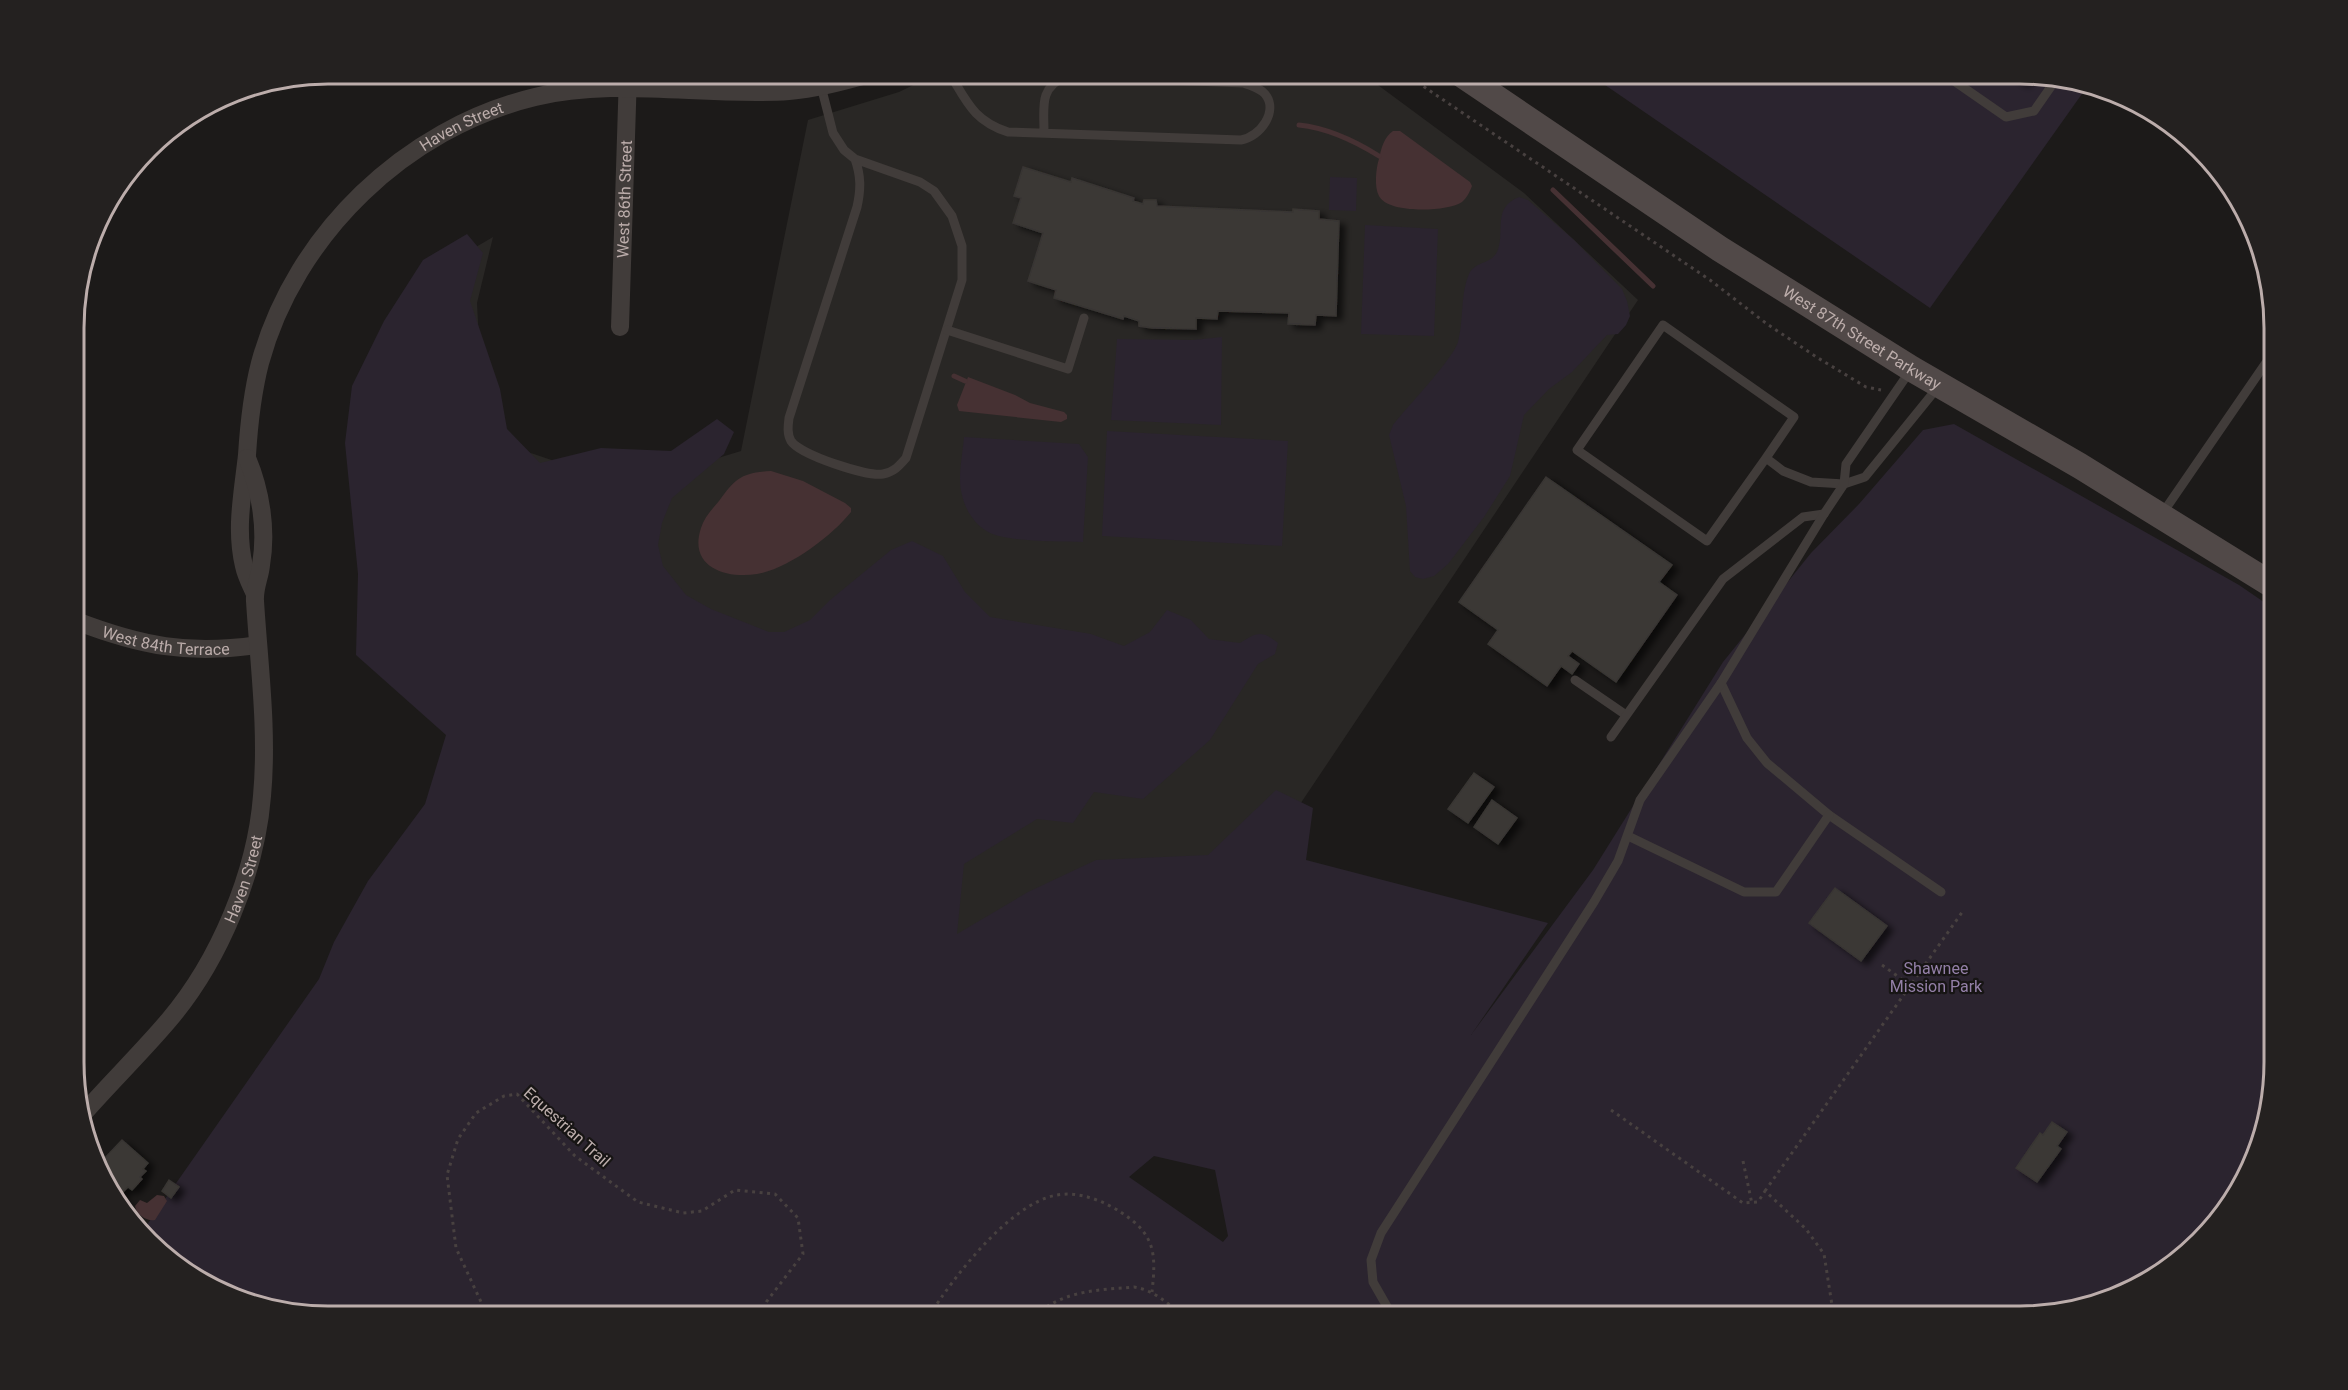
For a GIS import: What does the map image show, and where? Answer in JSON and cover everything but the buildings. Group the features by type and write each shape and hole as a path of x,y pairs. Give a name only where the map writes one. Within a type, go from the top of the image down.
{"main road":[{"name":"West 87th Street Parkway","path":"1480,84 1658,209 1912,369 2080,466 2264,580"}],"street":[{"name":"Haven Street","path":"89,1108 170,1019 212,957 228,926 247,870 262,798 264,759 255,594 244,567 239,526 249,413 260,362 273,325 304,265 365,191 392,166 425,142 469,119 537,96 609,84"},
{"name":"West 86th Street","path":"620,327 628,84"},
{"name":"Haven Street","path":"666,84 766,92 790,91 829,84"},
{"name":"West 84th Terrace","path":"84,624 145,643 186,650 222,650 258,645"}],"lane":[{"path":"956,84 972,111 983,121 1008,132 1241,140 1251,139 1260,132 1268,116 1268,102 1265,94 1247,84"},
{"path":"1044,132 1044,103 1051,84"},
{"path":"1958,84 2006,117 2034,111 2051,86"},
{"path":"821,86 833,133 844,150 855,159 920,182 934,191 952,216 962,246 962,280 906,458 892,472 876,475 808,453 791,441 788,431 789,418 860,194 860,174 855,159"},
{"path":"947,330 1068,369 1083,318"},
{"path":"1663,325 1794,417 1766,458 1707,541 1577,450 1663,325"},
{"path":"2161,516 2264,366"},
{"path":"1387,1306 1373,1282 1371,1260 1381,1233 1594,902 1618,861 1640,800 1721,683 1844,484 1846,464 1912,369"},
{"path":"1766,458 1796,477 1811,482 1844,484 1865,477 1940,385"},
{"path":"1611,736 1723,579 1803,517 1824,514"},
{"path":"1575,680 1626,715"},
{"path":"1721,683 1747,738 1767,763 1829,815 1941,892"},
{"path":"1628,836 1744,892 1776,892 1829,815"}],"path":[{"path":"1420,84 1710,280 1767,324 1818,358 1866,387 1895,394"},
{"path":"1611,1110 1743,1203 1758,1202 1963,911"},
{"path":"1882,964 1910,985"},
{"name":"Equestrian Trail","path":"482,1306 456,1248 447,1175 458,1139 476,1113 504,1096 517,1094 576,1156 638,1202 683,1213 702,1211 735,1190 775,1194 798,1218 803,1254 765,1306"},
{"path":"1743,1161 1752,1204"},
{"path":"1765,1191 1806,1230 1824,1254 1832,1306"},
{"path":"936,1306 973,1257 999,1229 1028,1208 1056,1195 1080,1195 1092,1199 1120,1211 1136,1223 1148,1238 1155,1261 1152,1292"},
{"path":"1048,1306 1075,1294 1134,1287 1152,1292 1171,1306"}],"shaded area":[{"path":"915,84 1377,84 1524,193 1638,300 1075,1140 374,535 435,271 493,237 477,303 482,397 504,444 578,469 652,478 741,451 808,120 899,92"},
{"path":"1393,131 1400,131 1470,182 1472,186 1462,202 1444,208 1418,210 1394,206 1379,196 1376,172 1383,144"},
{"path":"968,377 1030,403 1064,412 1067,419 1061,422 959,411 957,405"},
{"path":"771,471 803,481 845,503 851,508 851,512 821,541 782,566 757,574 745,575 722,572 713,568 700,552 698,541 706,517 740,478 753,473"},
{"path":"157,1195 164,1196 167,1201 155,1220 145,1219 137,1212 135,1206 140,1200 147,1203"}],"green space":[{"path":"1604,84 2020,84 2052,86 2083,92 1930,308"},
{"path":"1330,177 1357,178 1356,211 1329,210"},
{"path":"1519,197 1528,200 1574,240 1622,289 1630,316 1618,334 1607,335 1572,372 1549,389 1524,415 1510,476 1484,517 1448,564 1434,576 1423,579 1415,577 1410,571 1406,506 1389,435 1393,425 1454,350 1460,334 1464,290 1469,274 1497,252 1502,214 1510,202"},
{"path":"1365,225 1438,229 1434,336 1361,334"},
{"name":"Shawnee Mission Park","path":"467,234 483,253 470,301 500,389 507,429 540,463 601,448 671,451 717,419 734,432 724,454 672,498 662,523 658,545 663,566 686,595 711,609 769,632 784,632 810,620 830,600 891,550 912,541 943,556 965,592 990,617 1091,634 1124,646 1150,632 1167,610 1191,620 1209,639 1240,643 1259,634 1268,636 1278,643 1275,654 1258,664 1210,740 1143,799 1094,792 1073,823 1037,819 964,864 957,934 1028,892 1096,860 1208,855 1276,790 1313,808 1306,860 1548,923 1471,1035 1593,870 1723,662 1811,553 1859,504 1923,430 1954,424 2239,585 2264,602 2264,1062 2262,1094 2256,1125 2239,1170 2223,1197 2203,1223 2181,1245 2155,1265 2128,1281 2083,1298 2052,1304 2020,1306 328,1306 296,1304 265,1298 220,1281 193,1265 167,1245 147,1225 319,979 334,942 368,881 425,804 446,735 356,655 358,574 345,443 352,386 384,321 423,260","holes":["1154,1156 1215,1170 1228,1236 1223,1242 1129,1177"]},
{"path":"1222,337 1221,425 1111,420 1117,339 1193,340"},
{"path":"1107,431 1288,441 1282,546 1102,536"},
{"path":"964,437 1079,444 1088,457 1083,542 1010,538 983,529 972,517 964,503 960,487"}],"waterway":[{"path":"1299,125 1341,136 1379,156"},
{"path":"1553,190 1653,286"},
{"path":"954,376 965,381"}]}
